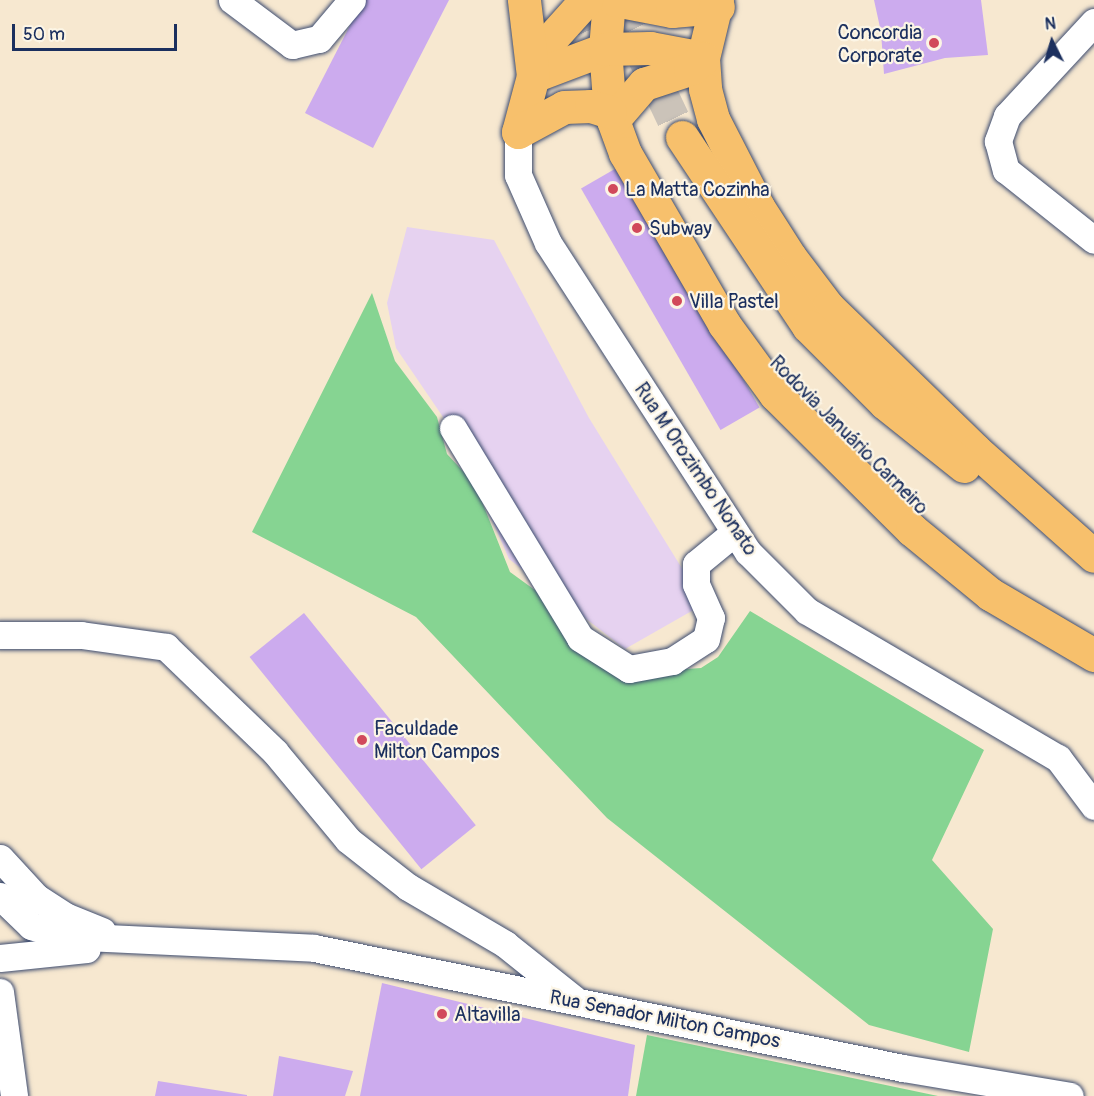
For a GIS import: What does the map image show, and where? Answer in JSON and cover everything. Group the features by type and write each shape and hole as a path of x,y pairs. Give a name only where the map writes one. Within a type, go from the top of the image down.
{"highway":[{"path":"518,132 532,68 524,0"},
{"path":"532,68 586,0"},
{"path":"609,0 605,49 612,116 625,153 724,324 775,394 912,530 990,594 1094,655"},
{"path":"615,0 672,11 724,2"},
{"path":"724,2 703,58 705,89 713,119 758,207 828,307 975,450 1094,558"},
{"path":"532,68 605,49 650,48 703,58"},
{"path":"612,116 644,84 690,69 703,58"},
{"path":"532,68 574,105 612,116"},
{"path":"518,132 547,113 574,105"},
{"path":"682,137 808,326 885,403 1043,529 1094,558"},
{"name":"Rodovia Januário Carneiro","path":"639,148 680,225 738,319 789,381 960,543 1094,642"}],"street":[{"path":"232,0 292,45 319,39 352,0"},
{"path":"1094,22 1007,116 998,141 1006,170 1094,240"},
{"name":"Rua M Orozimbo Nonato","path":"518,132 518,175 548,243 748,552 807,611 1058,758 1094,806"},
{"path":"453,428 580,638 628,669 672,661 706,639 711,618 696,584 696,564 735,532"},
{"path":"0,635 81,635 166,647 275,752 348,840 408,887 505,944 578,1002"},
{"path":"0,858 36,897 65,916 140,940"},
{"name":"Rua Senador Milton Campos","path":"0,896 31,926 64,936 315,948 903,1068 1070,1096"},
{"path":"0,958 94,949 140,940"},
{"path":"0,992 14,1096"}],"shaded area":[{"path":"407,227 494,240 589,418 704,604 625,649 509,559 473,476 448,443 443,417 396,348 387,303"}],"green space":[{"path":"372,293 395,361 437,417 447,454 475,484 510,572 612,646 658,671 701,668 718,657 750,611 984,750 932,860 993,929 969,1052 869,1025 607,818 416,617 252,532"},
{"path":"647,1035 938,1096 636,1096"}],"building":[{"path":"363,0 449,0 373,148 305,113"},
{"name":"Concordia Corporate","path":"874,0 981,0 988,55 945,58 884,74 881,32"},
{"path":"620,166 760,408 721,430 581,188"},
{"name":"Faculdade Milton Campos","path":"304,613 476,825 421,869 250,657"},
{"name":"Altavilla","path":"382,983 635,1045 628,1096 360,1096"},
{"path":"279,1056 353,1071 345,1096 273,1096"},
{"path":"158,1081 247,1095 247,1096 155,1096"}],"tunnel":[{"path":"575,0 608,75"},
{"path":"617,0 682,137"}],"place":[{"name":"Concordia Corporate","path":"934,43"},
{"name":"La Matta Cozinha","path":"613,189"},
{"name":"Subway","path":"637,228"},
{"name":"Villa Pastel","path":"677,301"},
{"name":"Faculdade Milton Campos","path":"362,740"},
{"name":"Altavilla","path":"442,1014"}]}
